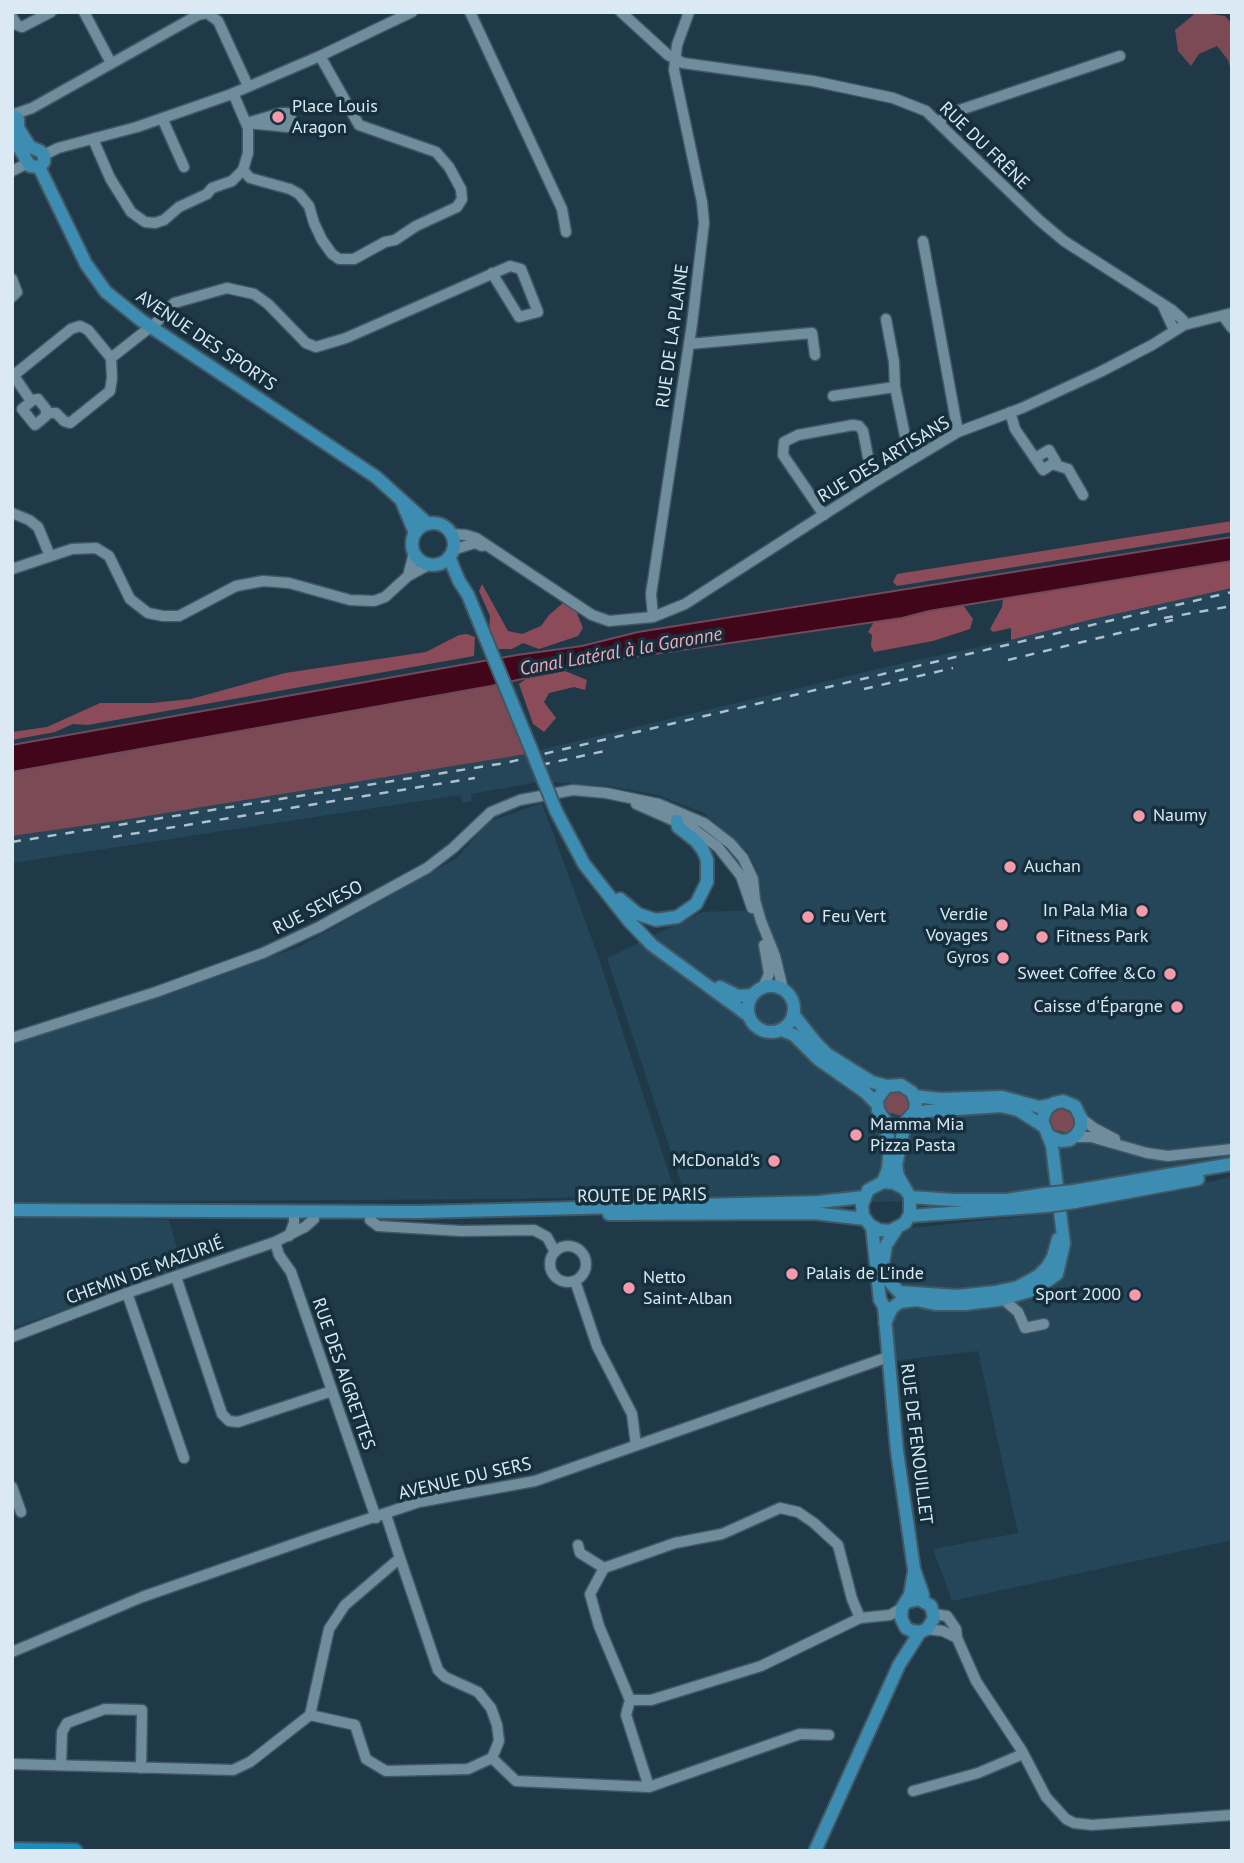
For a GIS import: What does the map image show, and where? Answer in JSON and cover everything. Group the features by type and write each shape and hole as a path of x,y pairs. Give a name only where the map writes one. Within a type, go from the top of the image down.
{"highway":[{"path":"12,1850 75,1851"}],"main road":[{"name":"AVENUE DES SPORTS","path":"15,127 30,147 86,264 106,292 151,326 376,477 428,524"},
{"name":"AVENUE DES SPORTS","path":"402,502 415,533"},
{"path":"459,581 417,558 412,540 415,533 428,524 441,525 450,534 451,554 459,581 468,595 556,811 584,864 629,921 652,945 749,1016 755,1026 774,1032 782,1030 789,1023 793,1014 792,1000 783,989 770,986 738,996 718,986 629,921"},
{"path":"432,565 451,554"},
{"path":"584,864 629,908 639,914 656,920 677,917 688,912 703,894 708,871 703,850 678,827 677,821"},
{"path":"749,1016 748,1007 758,991"},
{"path":"793,1014 827,1054 872,1082 887,1086 905,1086 914,1096 916,1103 896,1165 911,1208 905,1223 896,1230 886,1245 883,1259 891,1298"},
{"path":"782,1030 794,1035 818,1059 865,1092 877,1104"},
{"path":"887,1086 881,1092 877,1104 879,1114 895,1123 928,1111 1001,1106 1018,1110 1056,1140 1070,1139"},
{"path":"914,1096 941,1099 1002,1097 1039,1107 1067,1102 1078,1110 1081,1126 1059,1153 1055,1168"},
{"path":"891,1298 935,1304 965,1304 1003,1299 1027,1293 1049,1282 1057,1274 1064,1244 1055,1168 1044,1112 1050,1105"},
{"path":"883,1182 890,1160 884,1119"},
{"path":"1074,1197 1232,1164"},
{"path":"909,1216 1074,1197 1232,1172"},
{"path":"891,1298 869,1223 862,1210 864,1197 872,1186 883,1182 894,1183 906,1193 953,1200 1046,1200"},
{"name":"ROUTE DE PARIS","path":"12,1210 314,1212 372,1218 420,1212 818,1202 864,1197"},
{"name":"ROUTE DE PARIS","path":"420,1212 497,1215 813,1213 869,1223"},
{"path":"891,1298 995,1292 1028,1282 1047,1267 1053,1257 1060,1222"},
{"path":"869,1223 885,1231 896,1230"},
{"name":"RUE DE FENOUILLET","path":"817,1845 899,1665 939,1614 922,1599 914,1569 893,1418 885,1323 891,1298"},
{"name":"RUE DE FENOUILLET","path":"899,1665 904,1625 900,1608 914,1569"},
{"path":"900,1608 922,1599"},
{"path":"904,1625 924,1630"}],"street":[{"path":"12,17 17,25 22,27 51,12"},
{"path":"84,12 111,62"},
{"path":"12,171 58,148 162,118 233,93 320,56 412,12"},
{"path":"470,12 562,209 566,232"},
{"path":"621,12 675,60"},
{"path":"675,60 677,45 689,12"},
{"path":"15,127 32,108 111,62 198,15 207,13 218,21 248,86"},
{"path":"938,122 951,113 1120,55"},
{"path":"243,170 250,178 299,194 309,206 322,240 339,259 354,260 377,245 395,240 416,226 457,207 462,199 461,189 449,167 436,152 359,125 320,56"},
{"name":"RUE DU FRÊNE","path":"675,60 801,79 914,104 938,122 1047,227 1161,304 1179,327"},
{"name":"RUE DE LA PLAINE","path":"653,617 651,594 689,344 704,223 674,69 675,60"},
{"path":"93,139 110,178 131,212 145,222 155,223 179,207 207,194 212,188 232,181 243,170 248,153 247,123 233,93"},
{"path":"162,118 184,167"},
{"path":"923,241 958,432"},
{"path":"111,358 151,326 174,303 227,288 254,294 268,304 306,343 316,348 346,338 492,273 510,265 521,269 538,312 519,317 492,273"},
{"path":"12,279 17,292 12,298"},
{"path":"1227,314 1232,328"},
{"name":"RUE DES ARTISANS","path":"450,534 476,538 592,615 609,621 653,617 685,604 873,482 958,432 1100,372 1152,345 1179,327 1227,314"},
{"path":"886,319 894,362 895,387 910,460"},
{"path":"31,401 13,374 71,329 80,326 88,330 111,358 113,378 110,391 70,423 56,413 46,412"},
{"path":"689,344 812,333 815,355"},
{"path":"833,396 895,387"},
{"path":"38,399 46,409 46,416 35,425 22,408 31,401 38,399"},
{"path":"1010,412 1015,429 1043,470 1052,464 1068,469 1083,495"},
{"path":"824,515 783,456 784,442 798,435 859,426 863,431 873,482"},
{"path":"12,513 38,527 50,556"},
{"path":"451,554 475,543 486,547"},
{"path":"12,569 85,547 104,552 109,556 130,600 148,613 163,616 179,615 236,586 263,581 289,583 350,600 373,601 385,597 408,576 432,565"},
{"path":"408,576 414,552"},
{"name":"RUE SEVESO","path":"12,1038 145,996 263,953 319,927 427,868 453,848 480,820 506,805 573,790 659,804 704,823 731,844 743,858 753,878 758,911 775,956 783,989"},
{"name":"RUE SEVESO","path":"620,796 695,830 718,846 741,876 769,963 769,974 758,991"},
{"path":"1081,1118 1094,1128 1137,1150"},
{"path":"1070,1139 1091,1137 1156,1154 1184,1156 1232,1149"},
{"path":"289,1236 294,1223 294,1212"},
{"name":"CHEMIN DE MAZURIÉ","path":"12,1336 275,1242 312,1222 314,1212"},
{"path":"372,1218 378,1226 461,1231 534,1230 547,1237 555,1252"},
{"name":"RUE DES AIGRETTES","path":"275,1242 279,1255 290,1272 332,1391 381,1517 400,1558 438,1670 444,1677 478,1692 491,1708 499,1741 492,1758"},
{"path":"570,1246 583,1254 586,1260 584,1272 575,1281 564,1282 555,1276 550,1264 555,1252 570,1246"},
{"path":"176,1277 222,1414 229,1421 238,1422 332,1391"},
{"path":"575,1281 597,1346 632,1414 636,1445"},
{"path":"127,1293 184,1458"},
{"path":"1027,1293 1021,1309 1025,1328 1044,1324"},
{"path":"1003,1299 1018,1312 1024,1322"},
{"name":"AVENUE DU SERS","path":"12,1652 142,1597 320,1535 381,1517 419,1502 535,1481 888,1357"},
{"path":"12,1486 21,1512"},
{"path":"649,1787 626,1715 630,1700 599,1626 590,1594 604,1568 675,1543 722,1534 780,1508 798,1511 838,1545 852,1599 860,1618"},
{"path":"578,1545 580,1553 604,1568"},
{"path":"12,1764 233,1770 250,1762 310,1715 330,1629 345,1605 400,1558"},
{"path":"630,1700 651,1700 761,1666 860,1618 900,1608"},
{"path":"939,1614 956,1629 957,1639 976,1681 1056,1810 1074,1823 1092,1825 1232,1815"},
{"path":"924,1630 943,1631 957,1639"},
{"path":"61,1765 62,1732 67,1723 105,1709 142,1710 141,1768"},
{"path":"310,1715 355,1725 366,1759 386,1771 468,1769 492,1758 516,1781 649,1787 800,1734 829,1735"},
{"path":"913,1791 978,1773 1023,1754"}],"shaded area":[{"path":"1197,12 1225,16 1232,24 1232,75 1228,60 1217,46 1199,54 1191,66 1178,51 1175,30"},
{"path":"1232,521 1232,532 897,586 893,582 897,574"},
{"path":"1232,561 1232,588 1011,640 1011,628 993,632 990,629 1002,607 1003,599"},
{"path":"482,584 508,631 522,634 541,626 563,603 576,611 583,628 578,636 539,649 523,643 512,649 497,649 489,631 490,616 479,591"},
{"path":"1232,588 1232,1164 1007,1200 688,1204 607,958 702,912 762,910 757,871 747,851 704,813 658,795 610,786 552,782 540,750"},
{"path":"963,605 973,619 970,629 933,641 874,652 871,646 872,635 868,632 874,622"},
{"path":"459,635 475,637 474,656 88,725 73,724 55,732 12,740 12,732 47,727 100,703 152,703 191,699 285,673 426,652"},
{"path":"565,671 587,680 585,690 574,687 549,693 544,702 556,718 544,732 533,724 519,684 526,679"},
{"path":"504,683 533,753 12,836 12,772"},
{"path":"528,754 539,782 471,794 472,801 462,803 460,795 12,863 12,836"},
{"path":"542,803 598,956 676,1195 510,1199 12,1202 12,1043 299,947 457,858 488,822"},
{"path":"901,1092 908,1098 909,1108 902,1116 889,1114 885,1109 885,1100 891,1093"},
{"path":"1060,1109 1069,1112 1074,1119 1073,1128 1067,1133 1057,1130 1054,1132 1049,1123 1052,1114"},
{"path":"1232,1177 1232,1540 952,1601 933,1549 1018,1533 978,1351 893,1361 892,1241 911,1228 1072,1211"},
{"path":"12,1216 169,1220 183,1269 12,1328"}],"water":[{"name":"Canal Latéral à la Garonne","path":"1232,537 1232,561 929,611 902,618 592,663 491,686 12,772 12,745 517,655 582,646 638,632"}],"railway":[{"path":"12,842 505,763 1232,592"},
{"path":"1164,618 1232,606"},
{"path":"1008,660 1173,620"},
{"path":"864,689 953,668"},
{"path":"541,765 609,750"},
{"path":"113,837 475,778"}],"place":[{"name":"Place Louis Aragon","path":"278,117"},
{"name":"Naumy","path":"1139,816"},
{"name":"Auchan","path":"1010,867"},
{"name":"In Pala Mia","path":"1142,911"},
{"name":"Feu Vert","path":"808,917"},
{"name":"Verdie Voyages","path":"1002,925"},
{"name":"Fitness Park","path":"1042,937"},
{"name":"Gyros","path":"1003,958"},
{"name":"Sweet Coffee &Co","path":"1170,974"},
{"name":"Caisse d'Épargne","path":"1177,1007"},
{"name":"Mamma Mia Pizza Pasta","path":"856,1135"},
{"name":"McDonald's","path":"774,1161"},
{"name":"Palais de L'inde","path":"792,1274"},
{"name":"Netto Saint-Alban","path":"629,1288"},
{"name":"Sport 2000","path":"1135,1295"}]}
